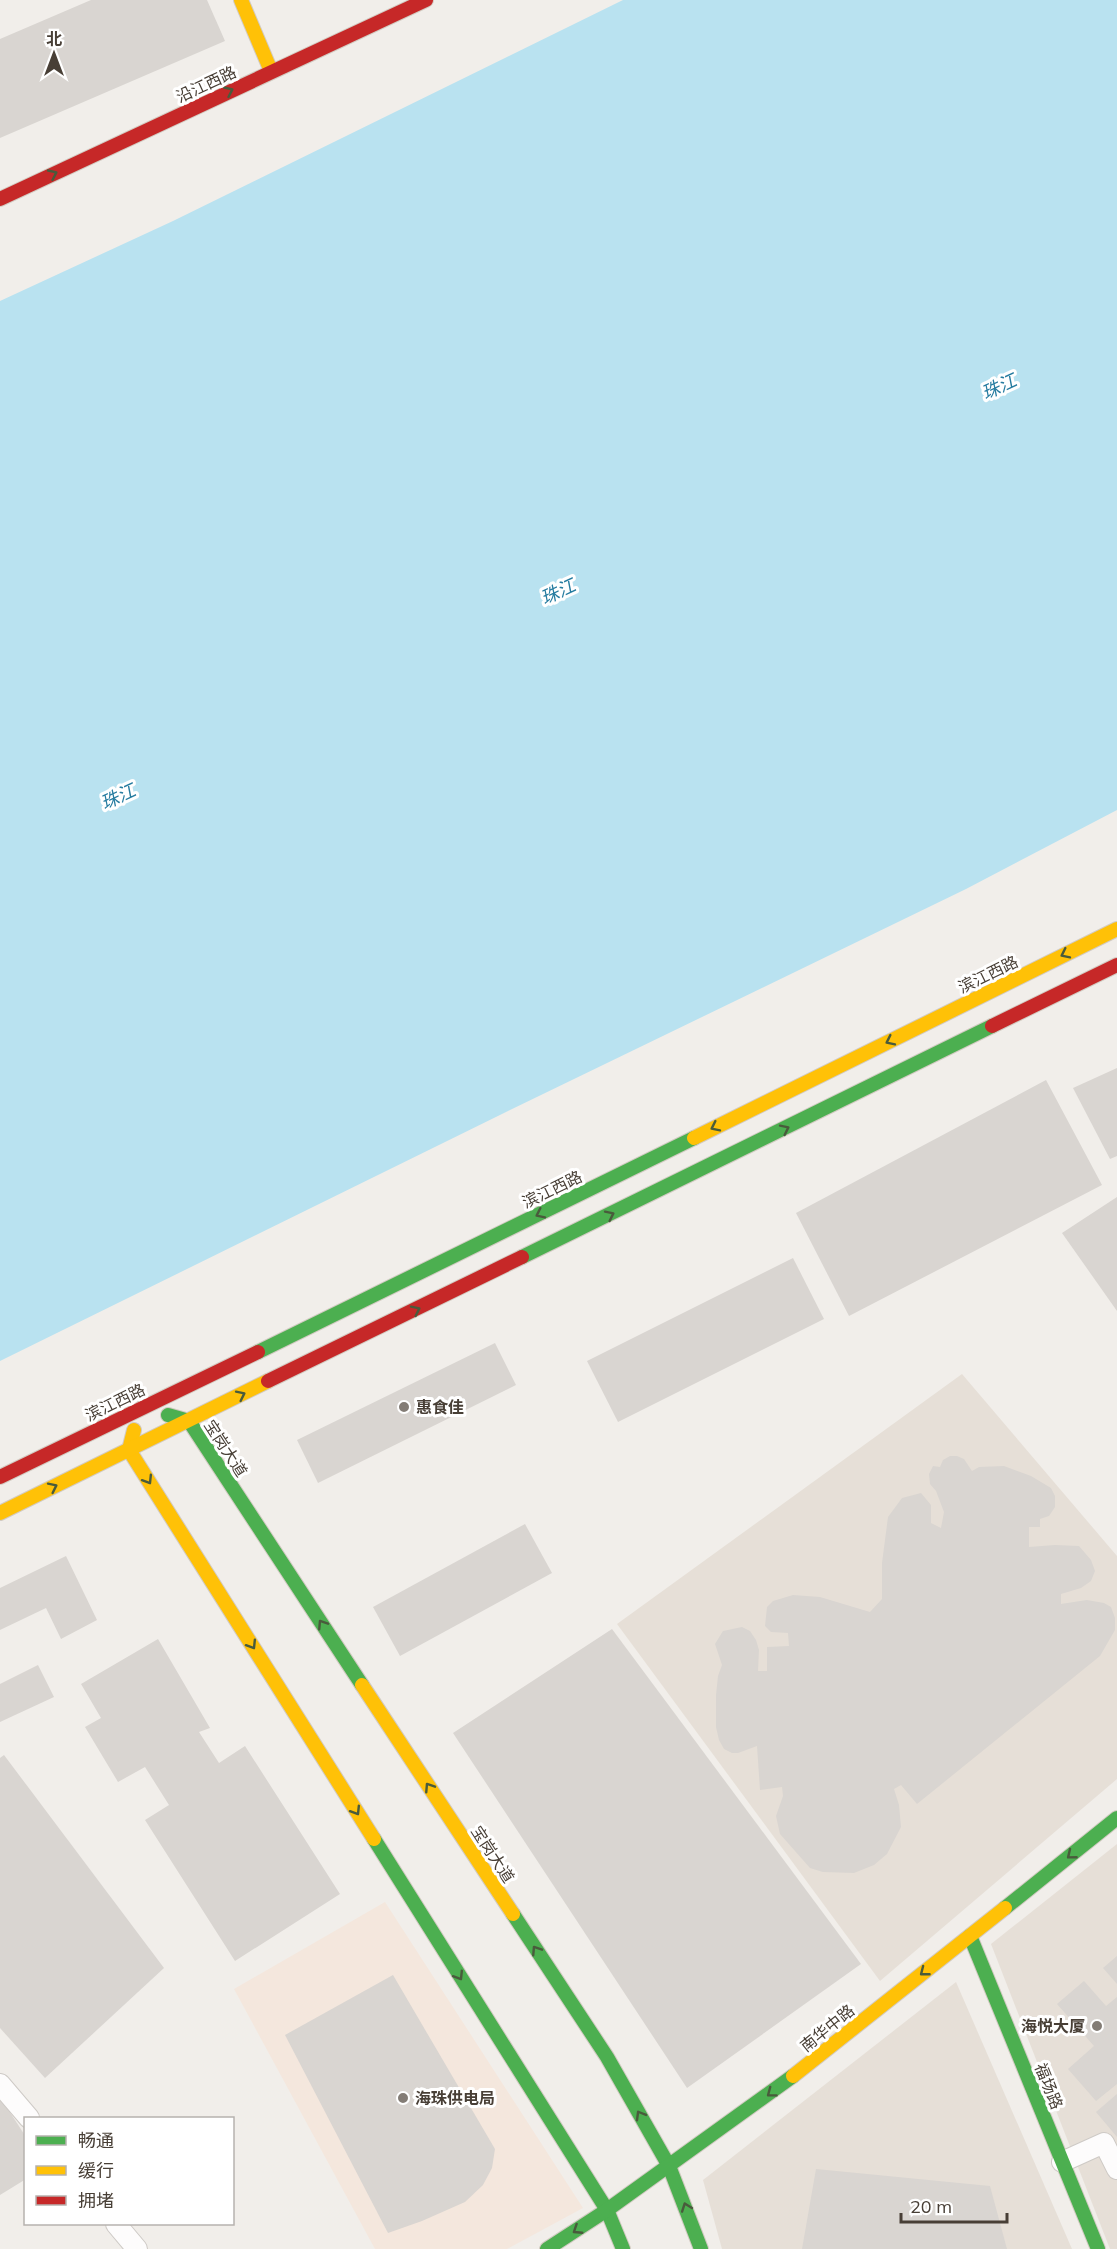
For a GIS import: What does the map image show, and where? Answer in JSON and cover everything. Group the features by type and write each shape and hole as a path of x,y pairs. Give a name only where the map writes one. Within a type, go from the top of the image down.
{"main road":[{"path":"241,0 272,71"},
{"name":"沿江西路","path":"0,199 426,0"},
{"name":"滨江西路","path":"0,1477 474,1247 1117,929"},
{"path":"0,1513 1117,965"},
{"path":"140,1408 129,1450 607,2210 623,2249"},
{"name":"宝岗大道","path":"140,1408 189,1421 607,2057 669,2166 701,2249"},
{"name":"南华中路","path":"547,2249 607,2210 806,2067 1117,1818"},
{"name":"福场路","path":"970,1936 1098,2249"}],"lane":[{"path":"0,2084 28,2117"},
{"path":"1062,2162 1104,2143 1117,2169"},
{"path":"118,2225 137,2249"}],"shaded area":[{"path":"962,1374 1117,1556 1117,1779 880,1981 617,1624"},
{"path":"1117,1844 1117,2249 1110,2249 991,1944"},
{"name":"海珠供电局","path":"385,1902 583,2208 507,2249 375,2249 234,1989"},
{"path":"956,1982 1072,2249 722,2249 703,2180"}],"water":[{"name":"珠江","path":"623,0 1117,0 1117,810 966,889 0,1361 0,301 173,221"}],"building":[{"path":"91,0 207,0 225,41 0,138 0,39"},
{"path":"1117,1068 1117,1156 1110,1159 1073,1088"},
{"path":"1046,1080 1102,1185 849,1316 796,1213"},
{"path":"1117,1197 1117,1311 1062,1233"},
{"path":"793,1258 824,1319 618,1422 587,1361"},
{"path":"495,1343 516,1385 318,1483 297,1440"},
{"path":"950,1456 964,1459 972,1471 979,1467 1004,1466 1031,1476 1051,1488 1055,1496 1055,1507 1049,1516 1040,1519 1040,1527 1029,1527 1029,1547 1079,1546 1091,1560 1095,1571 1091,1581 1081,1588 1061,1594 1061,1604 1087,1600 1104,1603 1111,1607 1115,1618 1115,1630 1100,1656 917,1804 901,1785 894,1789 899,1805 901,1827 887,1854 874,1865 854,1873 823,1872 810,1868 780,1834 776,1816 783,1796 782,1787 760,1790 757,1746 732,1753 724,1749 719,1740 716,1727 716,1695 722,1665 715,1644 723,1631 742,1627 750,1631 759,1650 758,1671 767,1671 767,1647 789,1646 788,1633 771,1632 765,1626 767,1607 773,1601 793,1595 820,1597 870,1612 882,1599 882,1563 888,1517 902,1498 921,1493 931,1505 931,1523 941,1528 944,1512 936,1491 930,1484 929,1474 933,1466 940,1467 943,1460"},
{"path":"525,1524 552,1573 400,1656 373,1607"},
{"path":"66,1556 97,1620 61,1639 46,1608 0,1630 0,1588"},
{"path":"612,1629 861,1964 687,2088 453,1733"},
{"path":"158,1639 210,1728 199,1732 219,1763 245,1746 340,1894 235,1961 145,1820 169,1805 145,1767 118,1782 85,1727 101,1718 81,1684"},
{"path":"38,1665 54,1697 0,1722 0,1684"},
{"path":"4,1755 164,1968 45,2078 0,2028 0,1758"},
{"name":"海悦大厦","path":"1117,1956 1117,1984 1103,1968"},
{"path":"393,1975 495,2149 492,2168 483,2185 465,2202 388,2233 285,2035"},
{"name":"海悦大厦","path":"1084,1981 1106,2006 1117,1997 1117,2084 1096,2101 1068,2069 1094,2046 1057,2004"},
{"path":"1117,2094 1117,2137 1096,2112"},
{"path":"0,2097 24,2134 24,2180 0,2195"},
{"path":"816,2169 990,2186 1007,2249 802,2249"}],"traffic: fast":[{"path":"522,1257 992,1026"},
{"path":"258,1352 694,1138"},
{"path":"168,1415 189,1421 362,1685"},
{"path":"1005,1908 1117,1818"},
{"path":"374,1839 607,2210 623,2249"},
{"path":"513,1914 607,2057 669,2166 701,2249"},
{"path":"970,1936 1098,2249"},
{"path":"547,2249 607,2210 793,2076"}],"traffic: slow":[{"path":"241,0 271,71"},
{"path":"694,1138 1117,929"},
{"path":"0,1513 268,1381"},
{"path":"134,1430 129,1450 374,1839"},
{"path":"362,1685 513,1914"},
{"path":"793,2076 1005,1908"}],"traffic: jam":[{"path":"0,199 426,0"},
{"path":"992,1026 1117,965"},
{"path":"268,1381 522,1257"},
{"path":"0,1477 258,1352"}],"place":[{"name":"惠食佳","path":"404,1407"},
{"name":"海悦大厦","path":"1097,2026"},
{"name":"海珠供电局","path":"403,2098"}]}
